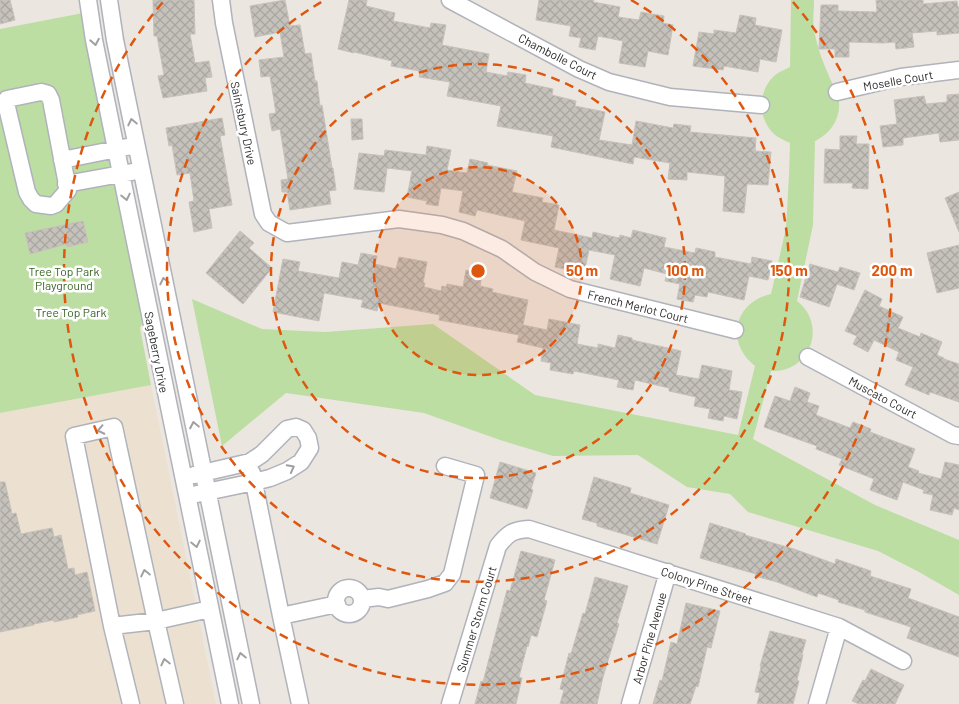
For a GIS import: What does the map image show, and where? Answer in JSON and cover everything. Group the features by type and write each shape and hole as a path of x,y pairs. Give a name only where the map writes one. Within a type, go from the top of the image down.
{"street":[{"name":"Sageberry Drive","path":"88,0 94,40 182,478 230,704"},
{"name":"Sageberry Drive","path":"109,0 136,145 250,704"},
{"name":"Saintsbury Drive","path":"221,0 263,214 269,223 287,233"},
{"name":"Chambolle Court","path":"450,0 608,82 670,97 761,105"},
{"name":"Moselle Court","path":"837,92 900,77 959,70"},
{"path":"41,92 48,94 51,100 66,184 68,190 56,204 51,206 36,204 31,199 27,192 6,103 7,99 41,92"},
{"path":"62,160 136,145"},
{"path":"66,184 142,170"},
{"name":"French Merlot Court","path":"287,233 399,219 442,225 463,231 502,250 535,272 570,289 735,330"},
{"name":"Muscato Court","path":"808,357 959,436"},
{"path":"131,704 112,626 74,436 114,427 175,704"},
{"path":"182,478 250,462 262,454 288,429 296,427 303,430 308,438 310,448 301,462 287,471 254,482 186,496"},
{"path":"250,462 300,704"},
{"path":"281,616 336,604 340,592 348,589 356,590 362,599 379,597 388,599 445,583 452,574 476,474 445,466"},
{"name":"Colony Pine Street","path":"506,536 517,530 529,529 668,572 839,627 903,661"},
{"name":"Summer Storm Court","path":"450,704 498,546 506,536"},
{"name":"Arbor Pine Avenue","path":"630,704 668,572"},
{"path":"112,626 156,621 210,609"},
{"path":"817,704 839,627"}],"shaded area":[{"path":"151,385 216,704 0,704 0,413"}],"green space":[{"path":"791,0 814,0 816,40 837,93 839,108 832,128 815,141 813,225 797,301 806,311 812,322 813,334 810,346 805,356 796,364 785,370 771,371 753,439 875,505 959,540 959,595 878,551 748,512 730,494 687,487 638,455 553,456 500,440 424,413 286,393 222,446 192,299 262,329 325,332 433,324 535,395 738,435 755,366 746,357 740,346 737,335 738,324 742,314 749,305 758,298 771,294 786,228 790,143 777,136 768,127 762,113 762,97 773,77 790,67"},
{"name":"Tree Top Park","path":"83,13 145,319 140,328 151,385 0,413 0,29"}],"building":[{"path":"0,0 10,0 15,20 0,24"},
{"path":"153,0 194,0 195,34 190,34 195,63 209,61 212,77 205,78 207,91 163,98 158,76 164,75 157,36 154,36"},
{"path":"285,0 290,26 300,25 305,54 311,53 336,190 329,191 331,204 290,210 287,192 282,192 281,180 288,179 280,129 272,131 269,114 276,113 270,76 261,77 259,60 284,57 280,32 255,37 250,6"},
{"path":"349,0 367,0 366,6 395,13 393,21 430,28 431,23 446,25 442,45 489,54 486,72 507,76 508,72 526,75 525,83 553,89 552,95 576,101 575,106 605,112 599,140 632,145 636,121 673,128 674,124 691,126 690,132 756,138 755,151 771,152 768,185 747,184 744,213 723,211 725,176 687,172 687,180 668,179 670,163 634,157 633,164 551,147 553,136 497,126 501,106 447,96 450,82 419,77 420,71 391,66 392,61 338,49"},
{"path":"539,0 594,0 593,2 620,7 618,17 639,20 641,12 664,16 663,23 673,25 668,55 648,51 645,67 619,63 623,41 598,36 595,50 579,47 581,38 569,36 571,26 536,20"},
{"path":"876,0 923,0 923,4 957,1 959,7 959,33 937,35 937,31 912,33 914,47 896,49 895,42 849,42 849,57 835,57 835,49 819,49 821,5 838,5 838,11 877,12"},
{"path":"740,15 756,18 755,25 782,30 776,62 760,59 758,72 724,66 723,70 693,66 699,32 714,34 714,30 736,33"},
{"path":"959,94 959,140 940,142 939,133 903,138 903,145 883,147 880,126 897,124 894,100 924,96 926,104 947,102 947,95"},
{"path":"222,118 225,135 220,136 232,205 209,209 212,228 194,232 189,202 194,201 190,173 177,175 172,145 169,146 166,128"},
{"path":"351,119 362,119 363,139 352,140"},
{"path":"840,136 857,136 856,144 869,144 868,189 852,188 853,183 824,183 825,149 840,150"},
{"path":"427,146 451,150 447,170 467,173 470,159 488,163 487,165 517,171 512,192 543,198 542,202 559,205 554,230 592,238 593,232 619,238 620,235 631,238 633,230 666,238 664,247 695,253 696,248 715,252 715,257 751,264 752,257 772,261 768,280 749,276 744,300 708,292 707,297 695,295 693,302 677,299 680,284 665,281 667,274 644,268 640,286 610,279 615,255 589,250 584,273 555,267 559,248 521,240 525,221 477,210 475,216 459,212 463,191 441,188 438,206 426,204 427,201 407,197 412,171 387,168 384,192 354,189 359,153 384,156 385,150 426,155"},
{"path":"959,192 959,232 945,198"},
{"path":"83,221 88,242 67,247 67,244 30,254 25,233"},
{"path":"240,231 254,243 249,248 272,268 243,304 206,273"},
{"path":"959,245 959,288 937,293 927,253"},
{"path":"361,253 377,256 375,264 396,269 399,257 427,262 424,287 441,291 442,286 446,287 447,284 463,287 466,270 482,274 480,286 493,289 492,292 528,300 523,325 547,330 549,319 580,325 577,344 598,348 598,344 615,348 618,335 681,351 676,375 699,379 702,365 732,371 729,390 742,392 737,419 724,416 723,421 708,418 710,409 694,406 696,397 669,391 669,388 635,380 633,390 617,387 619,380 574,371 573,374 550,370 551,363 541,361 543,348 517,342 519,335 439,320 440,315 379,303 377,311 361,307 363,300 324,293 319,321 273,312 283,259 300,262 298,271 339,278 342,262 358,265"},
{"path":"810,264 838,272 840,267 860,273 854,290 837,284 829,307 800,297"},
{"path":"865,290 882,299 879,306 903,317 898,328 920,337 921,333 942,342 937,355 959,364 959,402 930,392 929,395 905,385 913,367 896,360 899,352 874,340 868,352 853,344 857,336 845,331"},
{"path":"795,387 810,393 807,402 819,406 816,415 850,428 853,422 871,429 870,432 915,449 908,467 919,471 918,473 941,479 945,462 959,465 959,510 954,508 952,515 930,510 933,495 923,493 924,490 903,482 897,500 870,490 874,479 839,465 842,459 816,449 817,446 764,427 775,396 790,401"},
{"path":"500,462 536,473 527,509 490,498"},
{"path":"594,477 631,488 630,493 669,505 657,544 597,526 597,523 582,519"},
{"path":"0,482 5,482 12,514 16,513 21,534 52,528 54,537 61,535 68,569 74,568 75,575 87,572 95,611 77,615 78,617 54,622 54,620 0,632"},
{"path":"710,523 835,564 836,559 871,571 870,576 911,589 908,598 959,617 959,657 907,638 911,627 865,612 865,610 838,602 839,600 818,593 817,597 755,576 756,574 700,558"},
{"path":"521,551 555,560 544,600 547,601 537,637 531,635 527,646 519,677 522,678 516,704 475,704 481,681 483,682 507,590 510,591"},
{"path":"595,577 628,586 597,704 560,704 564,690 560,689 569,653 571,654 583,613 585,614"},
{"path":"686,603 720,611 711,648 707,647 698,687 696,686 690,704 653,704 660,680 662,681 671,642 677,644"},
{"path":"770,631 806,640 793,704 757,704 760,693 755,692"},
{"path":"871,669 904,685 895,704 859,704 852,701"}],"park label":[{"name":"Tree Top Park Playground","path":"64,278"}]}
